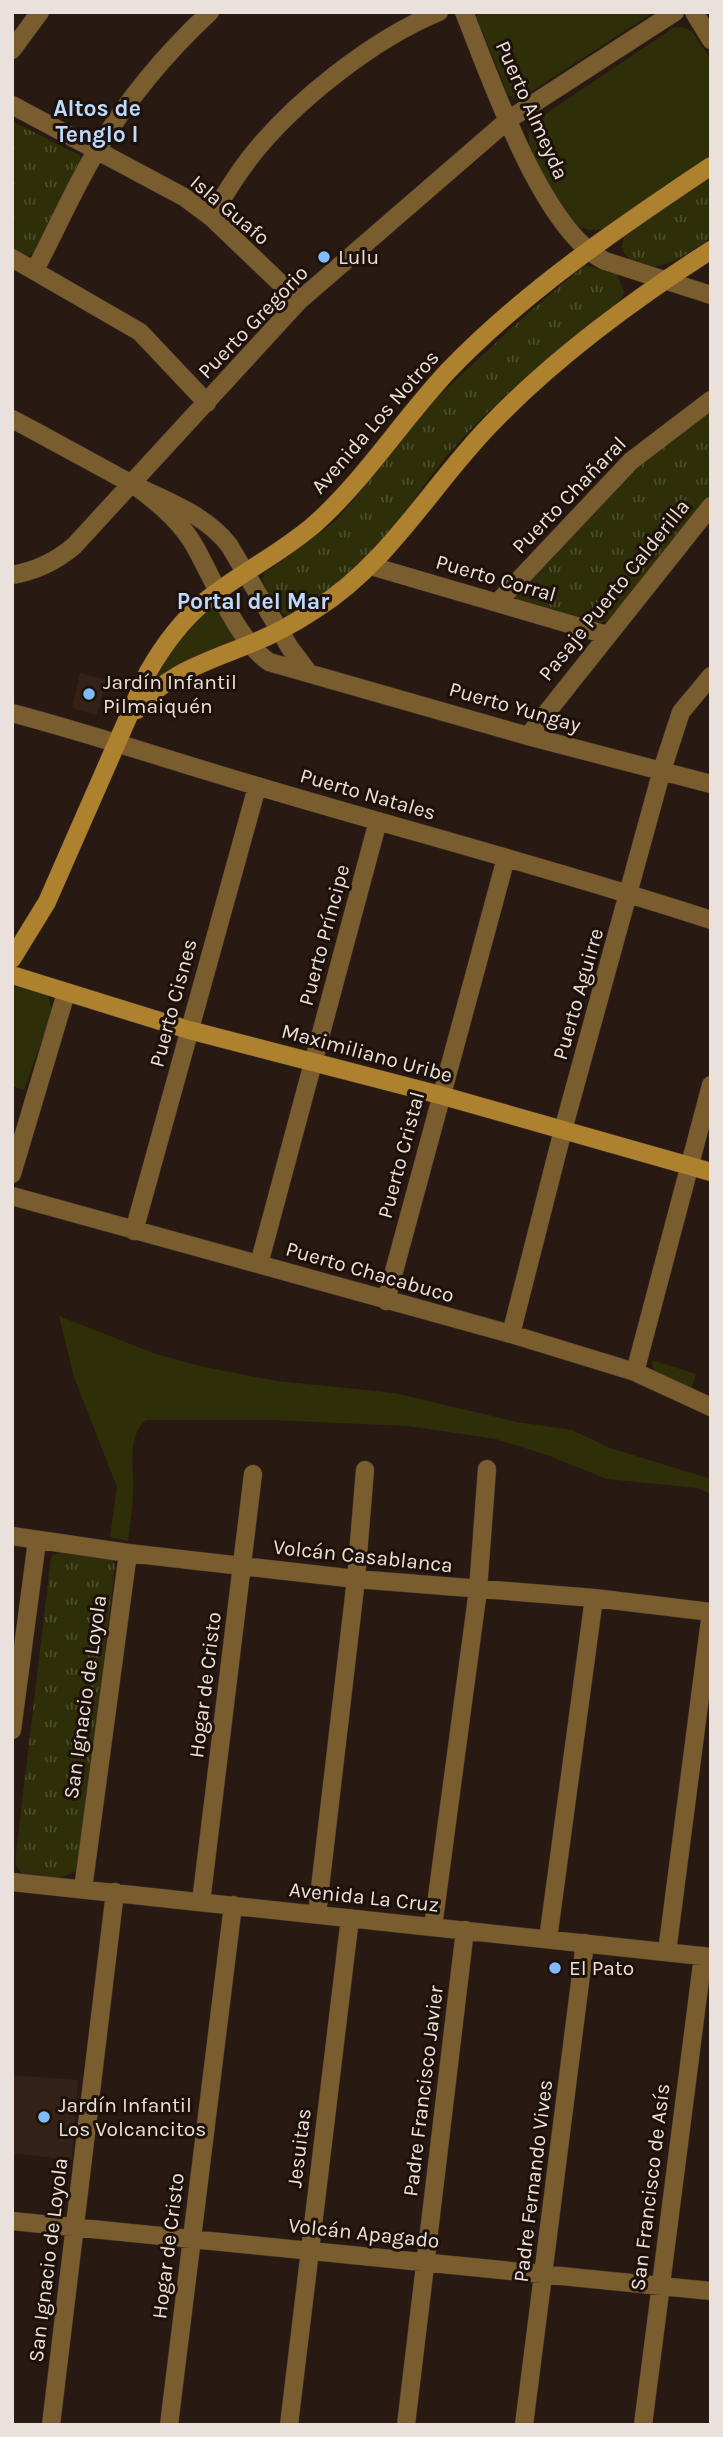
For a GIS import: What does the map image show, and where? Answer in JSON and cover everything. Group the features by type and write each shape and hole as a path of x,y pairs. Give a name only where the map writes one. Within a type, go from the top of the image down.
{"main road":[{"name":"Avenida Los Notros","path":"12,959 47,902 148,672 184,620 218,592 284,548 325,514 449,370 495,326 588,250 711,166"},
{"name":"Avenida Los Notros","path":"117,743 134,713 154,690 189,669 279,631 339,593 371,566 468,448 509,406 566,356 665,279 711,250"},
{"name":"Maximiliano Uribe","path":"12,975 189,1030 440,1095 711,1172"}],"street":[{"path":"12,50 40,12"},
{"path":"35,270 97,150 148,79 210,12"},
{"path":"211,217 250,157 304,101 391,37 439,12"},
{"name":"Puerto Almeyda","path":"464,12 509,120 544,193 563,222 588,250 605,261 711,295"},
{"name":"Puerto Gregorio","path":"12,575 41,568 74,547 299,301 509,120 676,12"},
{"path":"694,12 711,40"},
{"name":"Isla Guafo","path":"12,105 184,197 211,217 299,301"},
{"path":"12,258 140,332 207,403"},
{"name":"Puerto Chañaral","path":"498,602 631,461 711,400"},
{"path":"12,419 195,515 218,531 279,631 308,671"},
{"path":"133,484 158,503 182,529 251,644"},
{"name":"Pasaje Puerto Calderilla","path":"528,736 711,506"},
{"name":"Puerto Corral","path":"371,566 607,635"},
{"name":"Puerto Yungay","path":"251,644 260,656 269,662 528,736 711,784"},
{"name":"Puerto Aguirre","path":"511,1334 662,770 681,712 711,676"},
{"name":"Puerto Natales","path":"12,713 257,787 629,893 711,920"},
{"name":"Puerto Cisnes","path":"134,1231 257,787"},
{"name":"Puerto Príncipe","path":"259,1264 378,821"},
{"name":"Puerto Cristal","path":"386,1301 506,858"},
{"path":"12,1174 66,993"},
{"path":"635,1372 711,1085"},
{"name":"Puerto Chacabuco","path":"12,1196 511,1334 635,1372 711,1407"},
{"path":"433,1927 478,1590 487,1469"},
{"path":"317,1914 356,1579 365,1470"},
{"name":"Hogar de Cristo","path":"201,1902 253,1474"},
{"name":"Volcán Casablanca","path":"12,1536 128,1553 356,1579 594,1598 711,1612"},
{"path":"12,1730 37,1541"},
{"name":"San Ignacio de Loyola","path":"83,1889 128,1553"},
{"path":"548,1939 594,1598"},
{"path":"667,1952 711,1612"},
{"name":"Avenida La Cruz","path":"12,1882 707,1956"},
{"name":"San Ignacio de Loyola","path":"51,2425 115,1892"},
{"name":"Hogar de Cristo","path":"169,2425 233,1905"},
{"name":"Jesuitas","path":"289,2425 350,1918"},
{"name":"Padre Francisco Javier","path":"406,2425 465,1930"},
{"name":"Padre Fernando Vives","path":"524,2425 585,1943"},
{"name":"San Francisco de Asís","path":"643,2425 707,1956"},
{"name":"Volcán Apagado","path":"12,2221 711,2291"}],"shaded area":[{"name":"Jardín Infantil Pilmaiquén","path":"80,673 106,680 97,715 72,708"},
{"name":"Jardín Infantil Los Volcancitos","path":"12,2075 78,2080 72,2160 12,2153"}],"green space":[{"path":"477,12 654,12 518,100 508,95 476,16"},
{"path":"682,27 692,31 711,60 711,155 603,229 589,230 577,226 564,215 537,162 529,143 529,130 535,121 673,28"},
{"path":"12,121 83,157 36,253 24,257 12,250"},
{"path":"711,177 711,238 680,257 657,266 645,267 634,263 625,254 622,244 627,234"},
{"path":"585,265 617,275 624,292 622,298 532,372 468,432 439,465 369,557 348,576 290,616 280,611 262,579 265,573 337,520 432,402 527,314"},
{"path":"711,408 711,497 613,618 601,623 517,600 515,594 638,468"},
{"path":"213,605 218,607 237,638 237,643 150,687 148,681 190,624"},
{"path":"12,986 48,995 52,1012 24,1090 12,1086"},
{"path":"59,1316 156,1354 204,1367 277,1381 394,1393 517,1422 572,1430 610,1448 711,1479 711,1494 697,1488 607,1479 547,1455 496,1439 408,1426 271,1420 146,1420 139,1428 133,1445 133,1495 128,1541 110,1537 117,1487 74,1377"},
{"path":"652,1360 696,1374 690,1392 660,1377 655,1372"},
{"path":"63,1552 108,1559 113,1561 115,1566 80,1868 61,1877 39,1879 23,1875 15,1862 51,1558"}],"place":[{"name":"Lulu","path":"324,257"},
{"name":"Jardín Infantil Pilmaiquén","path":"89,694"},
{"name":"El Pato","path":"555,1968"},
{"name":"Jardín Infantil Los Volcancitos","path":"44,2117"}],"district":[{"name":"Altos de Tenglo I","path":"97,121"},
{"name":"Portal del Mar","path":"253,601"}]}
